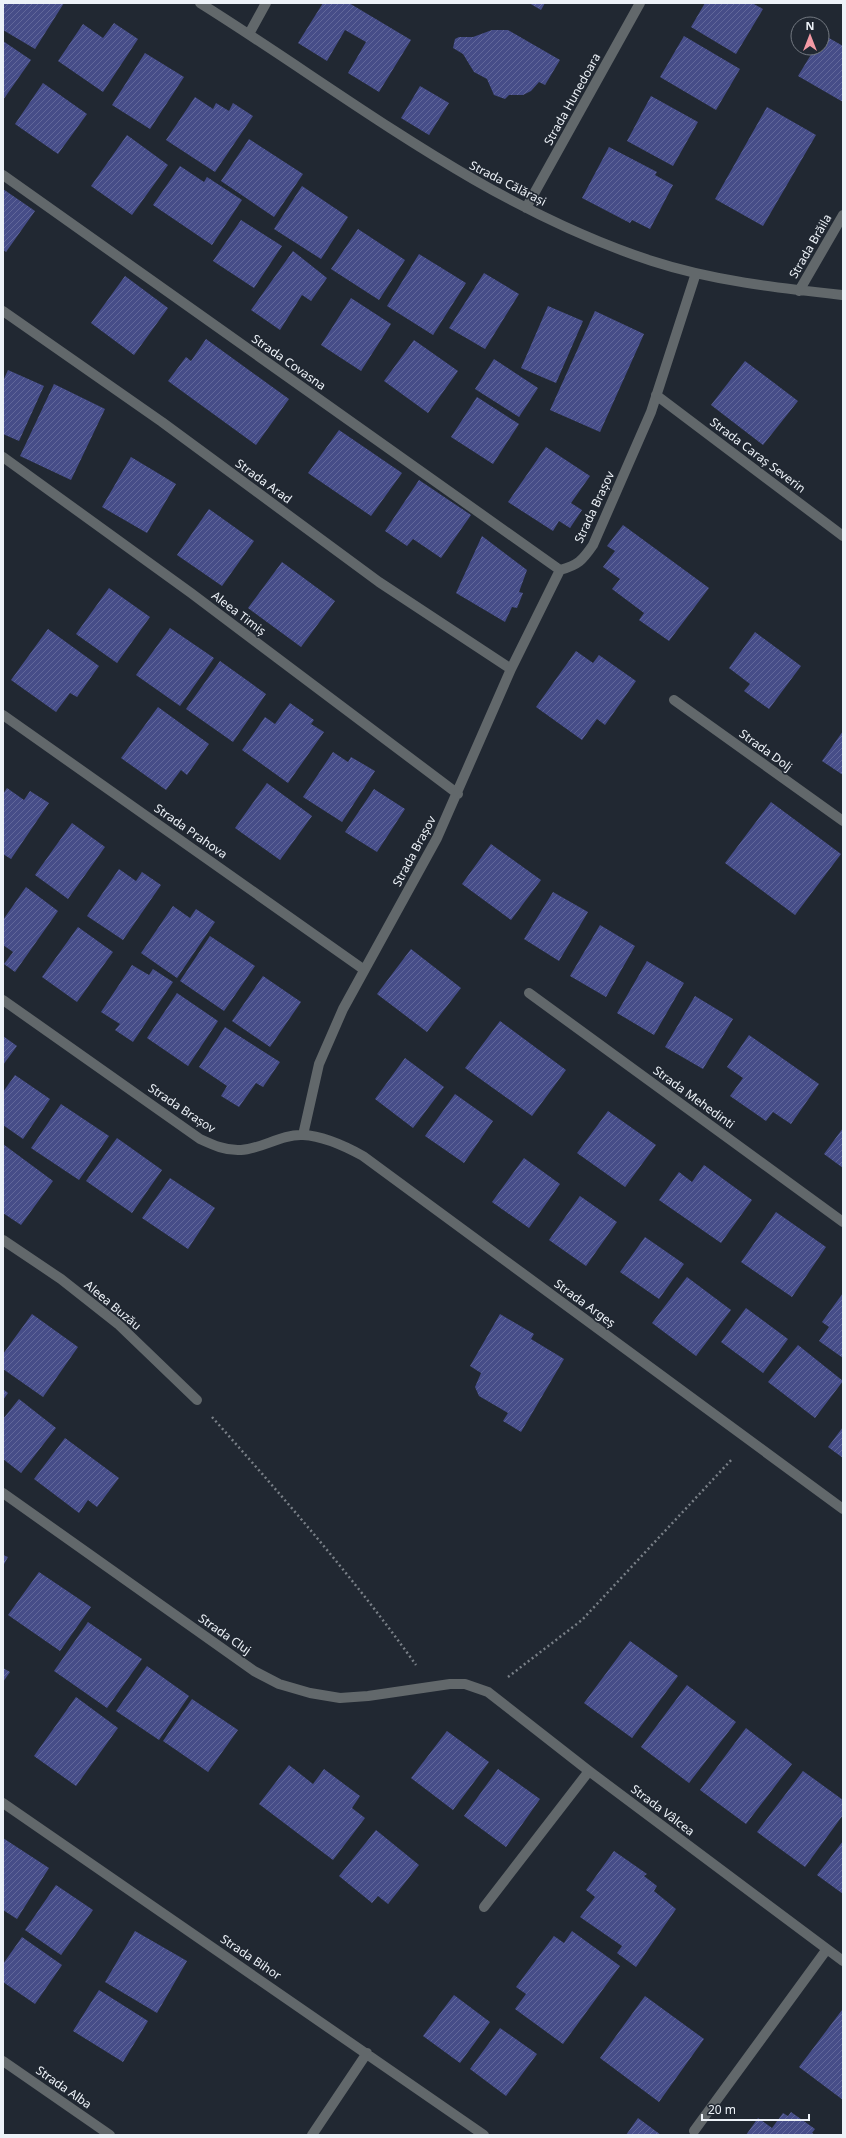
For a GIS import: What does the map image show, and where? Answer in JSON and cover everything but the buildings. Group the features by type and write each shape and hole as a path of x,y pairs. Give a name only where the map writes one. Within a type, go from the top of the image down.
{"street":[{"name":"Strada Călărași","path":"200,3 249,34 418,148 474,181 526,208 617,249 696,273 799,291 843,296"},
{"path":"249,34 266,3"},
{"name":"Strada Hunedoara","path":"526,208 640,3"},
{"name":"Strada Covasna","path":"3,175 560,570"},
{"name":"Strada Brăila","path":"799,291 843,215"},
{"name":"Strada Brașov","path":"3,1000 200,1139 222,1148 241,1150 280,1138 303,1135 319,1064 342,1009 437,838 458,794 511,669 560,570 576,565 585,557 593,544 641,437 696,273"},
{"name":"Strada Arad","path":"3,311 162,422 379,582 511,669"},
{"name":"Strada Caraș Severin","path":"656,395 843,536"},
{"name":"Aleea Timiș","path":"3,456 191,593 458,794"},
{"name":"Strada Dolj","path":"674,700 843,821"},
{"name":"Strada Prahova","path":"3,715 363,969"},
{"name":"Strada Mehedinti","path":"529,993 843,1222"},
{"name":"Strada Argeș","path":"303,1135 328,1139 363,1156 843,1509"},
{"name":"Aleea Buzău","path":"3,1240 61,1279 118,1324 198,1400"},
{"name":"Strada Cluj","path":"3,1493 254,1671 279,1684 310,1693 340,1698 368,1696 431,1686 465,1684"},
{"name":"Strada Vâlcea","path":"465,1684 488,1692 589,1771 843,1961"},
{"path":"484,1908 589,1771"},
{"name":"Strada Bihor","path":"3,1803 484,2135"},
{"path":"694,2131 827,1949"},
{"path":"312,2135 367,2053"},
{"name":"Strada Alba","path":"3,2061 110,2135"}],"path":[{"path":"198,1400 279,1493 341,1569 431,1686"},
{"path":"488,1692 582,1620 750,1440"}]}
